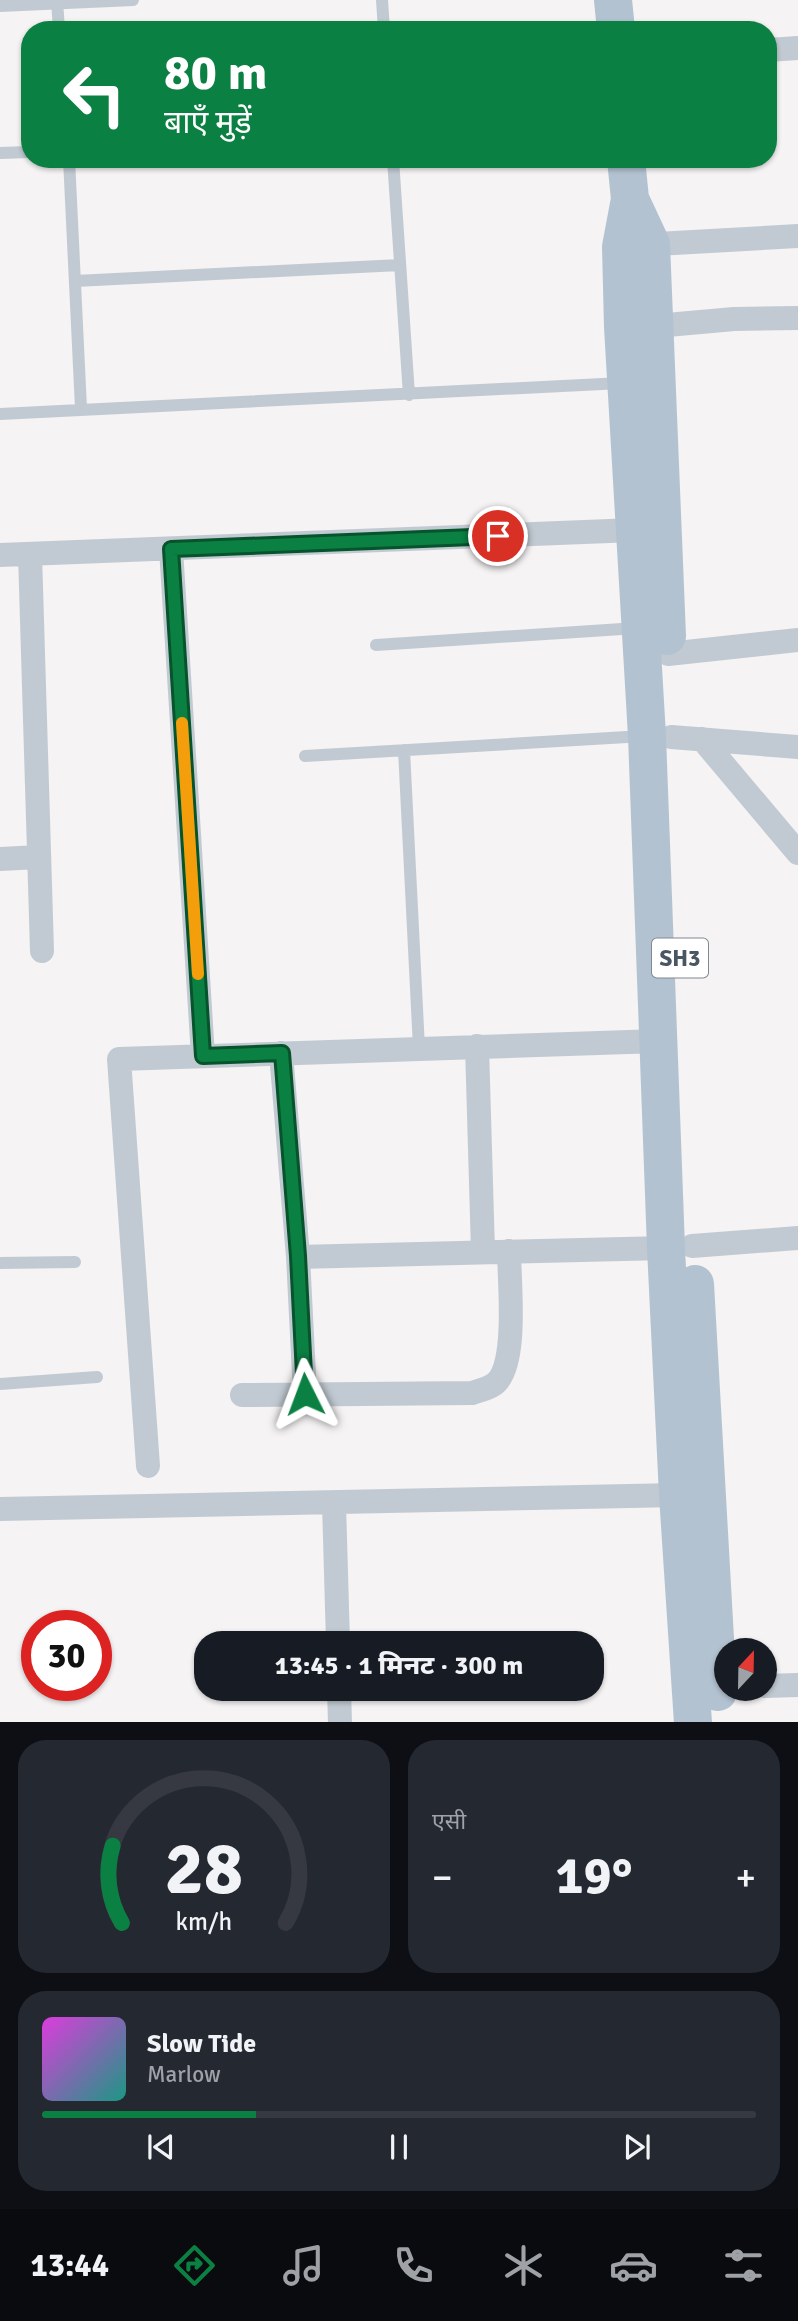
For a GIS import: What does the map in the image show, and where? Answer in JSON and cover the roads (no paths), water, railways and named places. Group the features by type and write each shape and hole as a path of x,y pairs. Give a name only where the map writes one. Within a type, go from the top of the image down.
{"main road":[{"path":"613,0 615,21"},
{"name":"SH3","path":"627,168 636,246 656,326 673,737 679,1247 678,1495 693,1722"},
{"name":"SH3","path":"636,246 623,327 641,628 673,737 659,1041 715,1638"}],"street":[{"path":"777,49 798,48"},
{"path":"636,246 798,236"},
{"path":"656,326 734,319 798,318"},
{"path":"0,555 635,530"},
{"path":"171,549 203,1056"},
{"path":"30,554 42,951"},
{"path":"668,654 798,640"},
{"path":"673,737 798,747"},
{"path":"673,737 798,853"},
{"path":"0,859 39,857"},
{"path":"148,1466 119,1059 659,1041"},
{"path":"477,1046 483,1252"},
{"path":"282,1053 298,1256 305,1394"},
{"path":"298,1256 679,1247 798,1238"},
{"path":"242,1395 472,1393 495,1385 505,1368 510,1347 509,1251"},
{"path":"0,1509 678,1495"},
{"path":"334,1503 338,1631"},
{"path":"777,1686 798,1685"},
{"path":"340,1701 340,1722"}],"lane":[{"path":"0,6 133,0"},
{"path":"382,0 383,21"},
{"path":"57,2 58,21"},
{"path":"0,153 21,152"},
{"path":"69,168 81,408"},
{"path":"394,168 409,395"},
{"path":"75,281 400,265"},
{"path":"0,414 628,383"},
{"path":"376,645 641,628"},
{"path":"305,755 673,737"},
{"path":"404,750 419,1048"},
{"path":"0,1263 75,1262"},
{"path":"0,1384 97,1377"}]}
